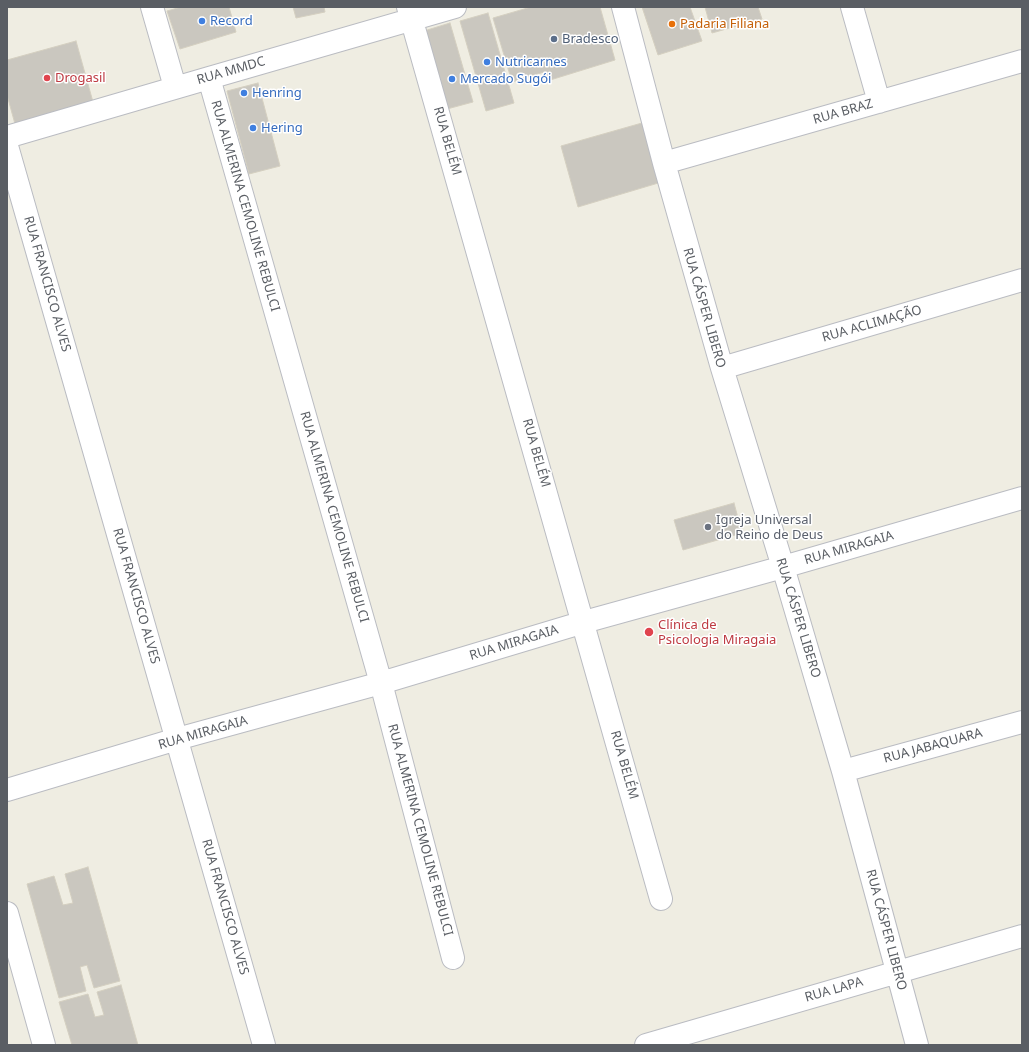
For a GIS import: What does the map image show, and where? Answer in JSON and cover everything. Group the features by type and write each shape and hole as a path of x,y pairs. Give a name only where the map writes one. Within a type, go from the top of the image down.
{"street":[{"path":"152,7 175,87"},
{"name":"RUA MMDC","path":"7,137 209,78 410,13 455,7"},
{"name":"RUA CÁSPER LIBERO","path":"623,7 664,164 722,368 843,770 917,1045"},
{"path":"852,7 879,102"},
{"name":"RUA BELÉM","path":"410,13 662,899"},
{"name":"RUA BRAZ","path":"664,164 1022,61"},
{"name":"RUA ALMERINA CEMOLINE REBULCI","path":"209,78 381,683 453,958"},
{"name":"RUA FRANCISCO ALVES","path":"7,146 264,1045"},
{"name":"RUA ACLIMAÇÃO","path":"722,368 1022,280"},
{"name":"RUA MIRAGAIA","path":"7,790 177,739 381,683 584,622 783,567 1022,498"},
{"name":"RUA JABAQUARA","path":"843,770 1022,722"},
{"path":"7,913 44,1045"},
{"name":"RUA LAPA","path":"646,1045 1022,936"}],"building":[{"name":"Record","path":"181,7 229,7 236,32 180,49 167,11"},
{"path":"293,7 324,7 325,12 296,18"},
{"name":"Bradesco","path":"531,7 600,7 615,60 547,81 544,72 512,82 493,18"},
{"name":"Padaria Filiana","path":"642,7 690,7 702,41 658,55"},
{"path":"705,7 758,7 762,19 712,33"},
{"name":"Nutricarnes","path":"488,13 514,103 486,111 460,21"},
{"path":"450,23 473,102 447,109 424,31"},
{"name":"Drogasil","path":"76,41 93,102 15,124 7,95 7,60"},
{"name":"Hering","path":"258,83 280,166 249,174 227,91"},
{"path":"649,121 665,181 578,207 561,146"},
{"name":"Igreja Universal do Reino de Deus","path":"734,503 742,533 683,550 674,520"},
{"path":"88,867 120,981 94,988 87,965 80,967 86,991 59,998 27,884 54,876 63,905 73,903 65,874"},
{"path":"121,985 138,1045 72,1045 59,1002 88,994 95,1017 104,1015 97,992"}],"place":[{"name":"Record","path":"202,21"},
{"name":"Padaria Filiana","path":"672,24"},
{"name":"Bradesco","path":"554,39"},
{"name":"Nutricarnes","path":"487,62"},
{"name":"Drogasil","path":"47,78"},
{"name":"Mercado Sugói","path":"452,79"},
{"name":"Henring","path":"244,93"},
{"name":"Hering","path":"253,128"},
{"name":"Igreja Universal do Reino de Deus","path":"708,527"},
{"name":"Clínica de Psicologia Miragaia","path":"649,632"}]}
